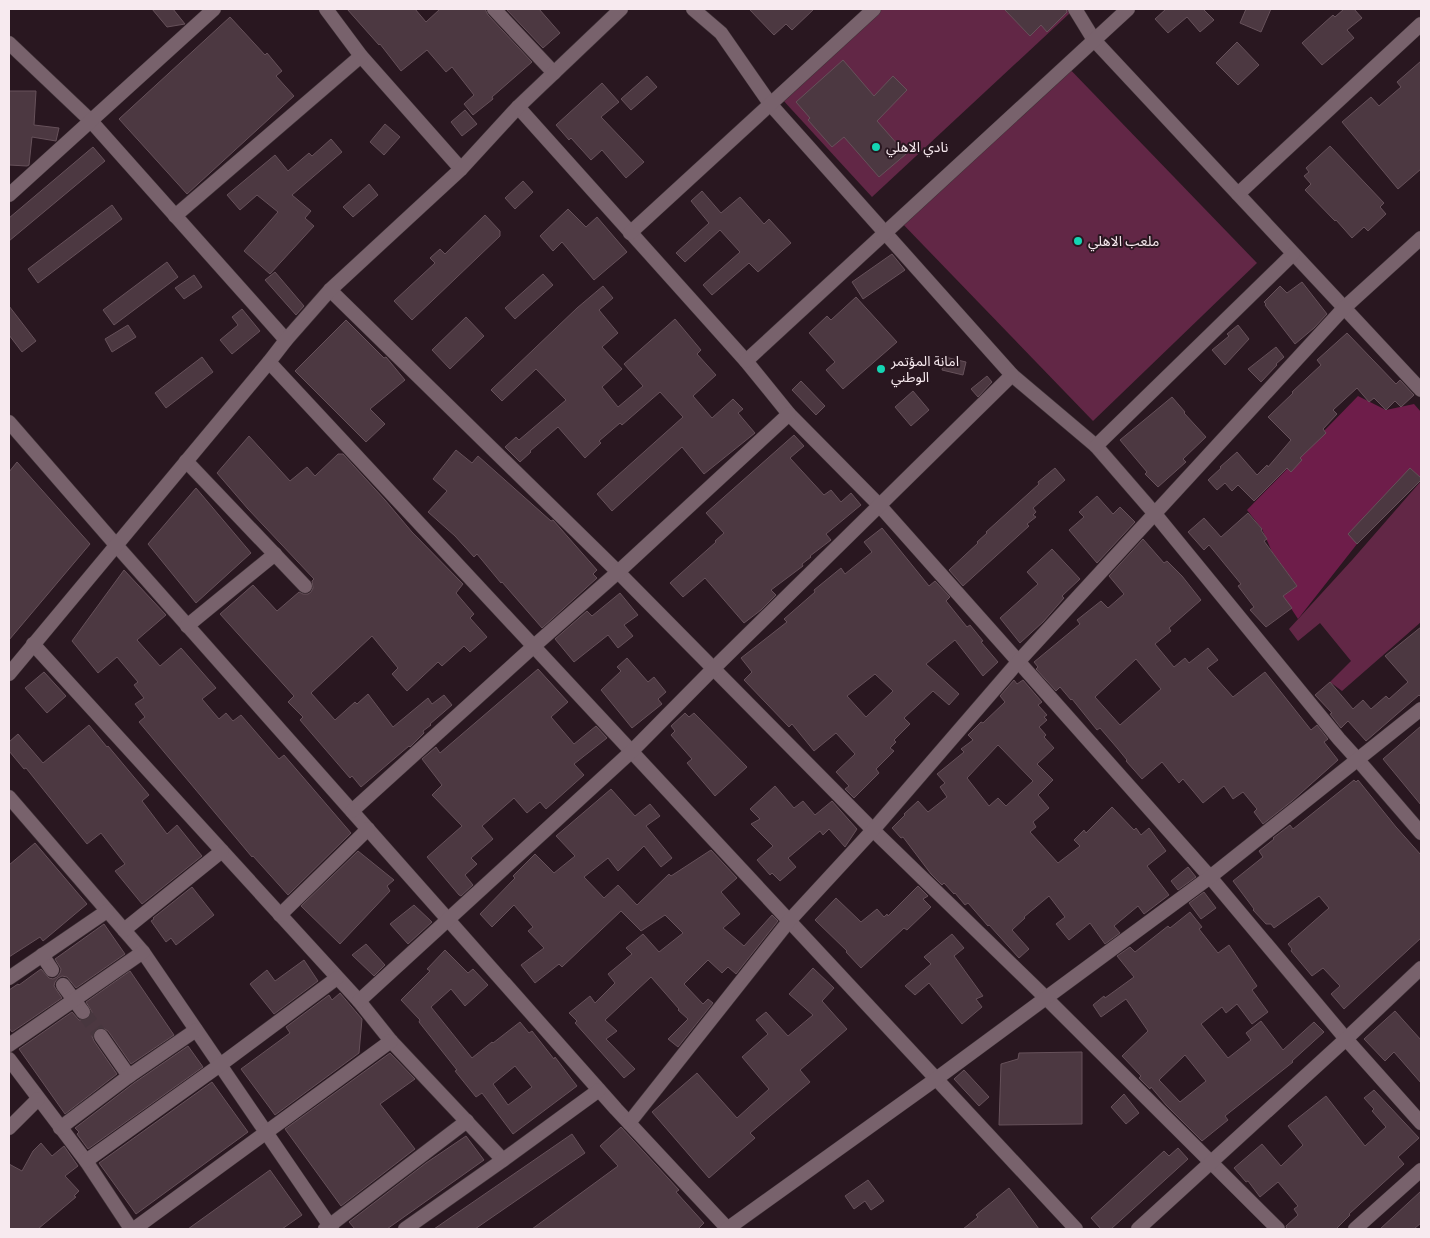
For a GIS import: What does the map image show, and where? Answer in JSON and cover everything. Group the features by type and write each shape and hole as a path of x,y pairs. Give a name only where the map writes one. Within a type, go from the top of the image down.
{"street":[{"path":"9,195 214,9"},
{"path":"326,9 361,56 462,169"},
{"path":"494,9 554,73"},
{"path":"9,674 286,340 330,290 462,169 518,107 622,9"},
{"path":"693,9 721,33 771,105 1012,376 1096,446 1155,514 1339,740 1421,833"},
{"path":"630,233 874,9"},
{"path":"1075,9 1094,40 1421,390"},
{"path":"746,361 1128,9"},
{"path":"1238,194 1421,24"},
{"path":"9,43 90,120 286,340"},
{"path":"175,216 361,56"},
{"path":"518,107 746,361 789,414 880,506 1210,877 1346,1039 1421,1123"},
{"path":"629,1123 790,921 873,830 1018,662 1344,308 1421,238"},
{"path":"1096,446 1293,254"},
{"path":"330,290 618,572 873,830 1046,998 1278,1229"},
{"path":"269,362 1076,1229"},
{"path":"359,1002 632,751 1012,376"},
{"path":"352,811 618,572 789,414"},
{"path":"11,430 116,545 599,1090 728,1229 936,1079 1210,877 1421,709"},
{"path":"186,461 305,586"},
{"path":"187,626 275,554"},
{"path":"33,644 280,914 391,1040 503,1160"},
{"path":"9,797 143,952 329,1228 467,1121"},
{"path":"280,914 368,829"},
{"path":"124,930 222,851"},
{"path":"9,978 107,911"},
{"path":"9,1045 143,952"},
{"path":"42,955 52,970"},
{"path":"1138,1229 1421,968"},
{"path":"86,1161 337,978"},
{"path":"64,985 83,1012"},
{"path":"60,1128 129,1076 196,1030"},
{"path":"101,1036 129,1076"},
{"path":"9,1059 86,1161 132,1229 391,1040"},
{"path":"405,1229 599,1090"},
{"path":"9,1128 38,1099"},
{"path":"1355,1229 1421,1170"}],"shaded area":[{"name":"نادي الاهلي","path":"882,9 1069,9 1071,12 872,197 781,98"},
{"name":"ملعب الاهلي","path":"1062,61 1257,263 1093,421 898,219"},
{"path":"1358,396 1386,410 1414,404 1421,412 1421,478 1410,468 1357,544 1298,619 1283,596 1297,586 1272,552 1262,529 1247,510"},
{"path":"1421,481 1421,622 1342,691 1330,682 1351,661 1320,623 1298,641 1289,629"}],"building":[{"path":"152,9 173,9 185,24 167,27"},
{"path":"347,9 415,9 426,22 440,9 485,9 488,15 532,62 473,115 464,104 474,95 452,67 446,72 427,50 401,71 380,44"},
{"path":"506,9 539,9 560,33 543,48"},
{"path":"749,9 814,9 792,30 786,24 774,35"},
{"path":"1004,9 1066,9 1067,12 1047,32 1041,25 1030,36"},
{"path":"1166,9 1203,9 1214,20 1200,32 1187,17 1168,33 1155,19"},
{"path":"1246,9 1271,9 1261,32 1240,23"},
{"path":"1344,9 1354,9 1362,18 1347,30 1354,38 1322,65 1302,43 1333,15 1335,17"},
{"path":"230,17 265,55 267,53 282,71 276,76 294,96 187,194 119,119"},
{"path":"1237,42 1259,65 1238,85 1216,63"},
{"path":"843,60 874,96 893,76 907,90 877,121 906,154 879,177 844,137 832,147 808,120 810,118 796,102"},
{"path":"1421,61 1421,169 1398,189 1342,122 1371,97 1379,106 1401,87 1397,82"},
{"path":"647,76 657,87 631,110 621,99"},
{"path":"602,83 619,102 601,117 644,162 626,178 602,150 591,160 556,125"},
{"path":"9,91 36,91 34,125 59,128 56,141 32,137 29,165 27,166 9,165"},
{"path":"465,110 477,124 462,136 451,122"},
{"path":"385,124 400,137 384,155 370,142"},
{"path":"331,139 342,152 292,195 311,211 305,218 314,226 270,274 244,251 278,212 257,195 240,210 227,195 275,155 288,171 309,153 312,156"},
{"path":"1330,146 1384,203 1380,207 1386,214 1368,231 1364,227 1352,238 1305,190 1311,184 1304,176 1309,172 1306,168"},
{"path":"93,147 105,161 9,241 9,218"},
{"path":"523,181 533,192 515,209 505,198"},
{"path":"369,184 378,195 353,217 343,207"},
{"path":"702,191 721,213 740,197 764,224 769,219 791,243 758,272 749,263 712,295 703,285 740,252 720,230 685,262 676,253 709,223 691,201"},
{"path":"112,205 122,219 38,283 28,269"},
{"path":"568,209 586,227 597,217 627,252 594,280 562,242 553,251 540,236"},
{"path":"485,215 500,231 500,236 412,320 394,301 435,263 430,258 440,249 445,254"},
{"path":"892,254 905,270 863,299 852,282"},
{"path":"167,262 178,277 114,325 103,310"},
{"path":"275,272 304,306 296,315 265,280"},
{"path":"543,274 553,285 515,319 505,308"},
{"path":"194,275 202,287 184,299 175,288"},
{"path":"1302,282 1327,314 1295,344 1264,302 1280,286 1287,293"},
{"path":"603,286 613,298 599,310 618,333 602,347 622,369 602,387 618,407 643,386 624,364 675,319 701,350 697,354 716,375 693,396 712,418 733,399 743,409 738,413 755,433 704,474 682,447 612,511 597,494 683,417 660,392 622,425 620,423 599,441 601,443 585,458 558,427 520,462 505,447 516,437 519,440 566,400 536,369 502,401 491,390 577,308"},
{"path":"856,297 897,342 843,389 826,370 835,362 809,333 827,316 831,320"},
{"path":"9,306 36,341 22,352 9,335"},
{"path":"242,309 260,331 232,354 220,340 238,325 232,317"},
{"path":"466,317 484,336 450,369 432,350"},
{"path":"346,320 384,358 386,357 405,380 370,409 385,424 366,442 295,371"},
{"path":"128,325 136,337 112,352 105,339"},
{"path":"1238,325 1249,339 1225,365 1212,350 1229,336 1227,334"},
{"path":"1347,333 1396,384 1400,380 1414,395 1401,407 1395,401 1386,410 1374,398 1369,402 1357,388 1333,410 1337,414 1323,429 1326,433 1300,458 1302,460 1291,472 1287,468 1254,501 1238,485 1232,491 1225,483 1217,490 1208,480 1237,452 1257,475 1267,465 1268,467 1291,440 1268,417 1321,365 1317,360"},
{"path":"1276,347 1284,357 1261,382 1248,369"},
{"path":"202,357 213,372 166,408 155,393"},
{"path":"945,357 966,362 963,375 942,370"},
{"path":"987,376 992,382 978,397 971,389"},
{"path":"801,381 825,406 816,415 792,390"},
{"path":"913,391 929,410 911,426 895,407"},
{"path":"1172,397 1206,437 1183,459 1186,462 1158,487 1145,474 1147,472 1120,440"},
{"path":"794,435 804,446 790,458 824,495 831,490 841,502 851,493 861,505 826,534 831,540 810,556 802,564 803,566 771,590 776,595 744,623 705,578 683,597 670,583 724,533 706,513"},
{"path":"249,436 290,481 307,467 315,476 338,454 343,454 412,532 463,584 456,593 474,614 470,618 487,637 470,652 464,646 442,666 438,662 407,691 392,674 398,668 372,636 311,693 335,720 355,702 357,704 368,694 393,727 428,698 432,704 444,695 452,705 423,731 424,733 410,747 361,787 352,776 350,778 300,720 303,717 288,702 294,696 220,614 253,585 277,611 299,592 308,594 313,588 312,581 314,579 217,473"},
{"path":"456,450 472,463 478,456 551,521 553,520 597,570 593,574 597,578 542,628 477,554 474,557 455,536 428,512 447,491 433,479"},
{"path":"17,462 90,544 9,640 9,472"},
{"path":"1055,468 1065,480 1033,508 1036,512 1033,515 1036,517 1027,524 1029,526 963,586 949,570 978,543 986,532"},
{"path":"1410,468 1421,480 1357,544 1348,534"},
{"path":"196,488 251,553 196,603 148,544"},
{"path":"1097,496 1113,514 1120,507 1135,522 1097,563 1069,530 1084,517 1079,512"},
{"path":"1248,513 1262,529 1267,539 1264,541 1297,586 1283,596 1292,608 1266,627 1250,610 1254,607 1238,586 1241,584 1209,545 1204,550 1188,532 1204,518 1221,537"},
{"path":"882,528 929,586 935,581 950,597 946,601 967,627 970,625 998,662 983,676 955,640 926,664 959,694 949,705 933,691 904,718 910,724 894,740 896,742 890,748 894,751 876,769 879,773 854,798 845,789 849,786 836,772 855,754 836,733 814,751 792,724 789,727 744,680 752,672 741,658 787,622 784,619 815,592 814,590 841,568 845,574 872,552 864,542","holes":["875,674 893,691 866,717 847,696"]},
{"path":"1143,539 1164,563 1167,561 1182,576 1201,600 1169,628 1171,631 1155,644 1174,667 1185,658 1189,663 1208,648 1218,660 1207,668 1233,697 1265,672 1311,730 1317,725 1328,739 1324,742 1338,760 1263,824 1254,812 1257,809 1243,792 1233,799 1224,786 1203,803 1183,779 1179,783 1162,762 1142,779 1100,728 1097,730 1060,687 1056,691 1036,669 1038,667 1034,662 1080,624 1077,620 1101,601 1108,608 1124,594 1109,576","holes":["1136,659 1161,689 1120,725 1095,697"]},
{"path":"1052,549 1080,579 1062,596 1064,598 1043,622 1020,643 1000,618 1038,584 1027,572"},
{"path":"124,570 166,615 137,640 160,666 181,648 216,688 202,699 219,719 226,713 233,721 241,715 279,759 284,755 351,833 288,895 252,857 139,722 145,717 135,704 144,698 134,685 138,682 117,657 98,673 72,641"},
{"path":"620,593 638,615 624,625 633,636 618,648 608,635 574,662 555,639 587,611 592,616"},
{"path":"1421,627 1421,697 1419,695 1366,741 1348,721 1341,728 1330,714 1332,713 1315,695 1330,682 1353,709 1363,700 1371,709 1386,696 1389,699 1408,682 1385,656"},
{"path":"627,658 648,682 654,677 666,692 658,699 662,704 632,728 601,690 621,671 617,667"},
{"path":"538,669 568,702 551,717 574,744 596,726 607,738 574,764 584,775 546,809 540,802 527,813 514,798 482,826 493,839 471,858 477,864 465,875 473,885 461,896 427,857 462,826 432,795 442,785 422,759 436,747 440,753"},
{"path":"44,672 66,696 47,713 25,688"},
{"path":"1014,680 1017,684 1023,680 1042,702 1038,705 1047,715 1044,717 1047,720 1039,727 1046,735 1044,737 1054,748 1037,764 1053,780 1038,795 1049,808 1033,822 1036,827 1030,832 1058,863 1080,846 1074,840 1084,830 1086,833 1112,807 1134,830 1136,828 1141,835 1149,828 1166,851 1147,866 1169,895 1144,914 1138,906 1114,926 1120,933 1105,944 1090,923 1069,940 1056,924 1065,917 1049,896 1012,930 1029,949 1019,958 968,903 965,905 955,893 944,883 942,885 931,874 903,837 901,838 892,828 918,801 928,812 947,797 940,787 945,783 937,774 964,752 961,749 973,740 968,735 1005,702 1000,696","holes":["998,745 1033,781 1006,806 998,798 989,806 967,778"]},
{"path":"685,713 689,717 694,713 747,767 715,796 687,763 692,759 671,735 675,731 671,726"},
{"path":"89,725 149,795 142,801 167,834 177,825 202,856 142,904 115,871 125,864 101,833 87,844 26,768 24,769 9,751 9,742 18,734 43,763"},
{"path":"1421,726 1421,805 1383,759"},
{"path":"1354,780 1356,782 1358,780 1421,855 1421,938 1344,1009 1331,994 1340,986 1323,968 1312,976 1291,951 1292,949 1288,944 1329,908 1319,896 1274,928 1271,924 1266,924 1253,910 1233,881 1263,857 1259,851 1273,838 1290,825 1293,829"},
{"path":"775,786 794,808 803,801 815,815 832,801 857,829 845,847 829,829 823,835 820,831 788,858 796,867 780,881 772,873 770,875 757,860 773,846 751,824 760,819 750,809"},
{"path":"611,789 635,816 650,804 660,816 646,826 672,858 661,867 644,846 618,871 608,858 584,877 604,898 618,885 637,905 669,874 671,876 711,850 737,878 721,892 740,914 723,928 744,946 772,915 778,921 736,974 728,967 722,973 708,960 684,984 703,1004 708,999 713,1003 678,1047 668,1039 688,1019 678,1010 651,977 605,1020 617,1031 606,1039 635,1069 624,1078 575,1023 577,1021 569,1013 590,996 595,1003 615,983 608,974 632,954 626,948 643,934 659,952 683,933 665,915 641,931 621,911 562,967 559,964 535,983 521,965 544,948 528,931 533,927 514,905 492,927 480,914 535,854 554,873 575,856 556,836"},
{"path":"35,843 87,904 43,941 40,937 9,957 9,865"},
{"path":"358,851 394,880 387,886 390,891 340,944 301,906"},
{"path":"1188,867 1196,877 1178,890 1171,881"},
{"path":"918,886 928,896 923,899 931,907 907,930 904,928 861,968 847,951 815,920 836,898 861,922 877,909 884,917 887,914 888,916"},
{"path":"192,887 214,915 176,945 171,938 166,942 151,921"},
{"path":"1204,892 1216,908 1201,919 1189,903"},
{"path":"414,905 432,922 408,944 390,924"},
{"path":"1190,912 1202,927 1199,929 1218,953 1229,945 1257,986 1252,990 1268,1012 1252,1024 1237,1004 1226,1013 1222,1007 1201,1024 1228,1058 1251,1040 1246,1033 1261,1021 1283,1050 1314,1022 1324,1032 1293,1062 1225,1116 1228,1120 1202,1141 1151,1087 1150,1089 1139,1078 1141,1076 1122,1056 1148,1031 1126,999 1101,1017 1093,1005 1134,977 1117,956 1130,947 1135,952 1168,926 1170,928","holes":["1185,1055 1206,1081 1180,1102 1159,1080"]},
{"path":"104,924 125,954 76,988 67,977 62,976 58,978 54,986 62,998 12,1032 9,1028 9,990 41,969 49,978 57,977 61,969 55,959"},
{"path":"952,934 964,948 954,956 983,996 976,999 982,1007 962,1024 929,983 915,995 905,986 931,964 924,957"},
{"path":"366,944 385,965 374,976 352,955"},
{"path":"445,950 468,973 473,969 488,985 465,1006 451,989 431,1007 472,1058 520,1022 529,1033 532,1031 577,1086 513,1134 482,1093 476,1097 419,1022 420,1020 401,1000 430,971 427,969","holes":["515,1066 532,1087 508,1105 493,1084"]},
{"path":"304,960 318,981 274,1014 250,984 267,970 275,981"},
{"path":"813,968 834,988 822,1001 847,1029 800,1070 810,1082 750,1133 755,1138 709,1178 652,1112 697,1073 737,1118 769,1089 742,1057 768,1034 756,1020 766,1012 788,1036 813,1015 789,994"},
{"path":"130,971 174,1035 131,1064 108,1031 101,1027 96,1029 92,1036 94,1041 117,1074 65,1114 19,1049 72,1012 79,1020 84,1021 88,1019 92,1012 86,1002"},
{"path":"340,993 362,1019 359,1053 275,1115 241,1069 290,1033 286,1027 329,995 332,1000"},
{"path":"1395,1011 1421,1040 1421,1083 1394,1052 1385,1061 1364,1039"},
{"path":"188,1046 203,1067 88,1149 75,1128 134,1083"},
{"path":"1082,1052 1082,1124 999,1125 1001,1064 1018,1059 1019,1053"},
{"path":"390,1053 415,1079 380,1104 415,1149 341,1206 285,1129"},
{"path":"964,1070 989,1097 979,1106 954,1079"},
{"path":"212,1082 248,1132 136,1214 99,1163"},
{"path":"1374,1090 1419,1138 1398,1157 1404,1164 1349,1214 1336,1229 1287,1229 1286,1226 1298,1215 1294,1209 1298,1206 1278,1182 1260,1197 1248,1181 1246,1182 1234,1168 1262,1144 1281,1166 1303,1145 1288,1126 1326,1096 1365,1146 1386,1127 1364,1098"},
{"path":"1124,1094 1139,1113 1126,1124 1111,1107"},
{"path":"621,1127 679,1190 676,1192 704,1223 698,1229 532,1229 618,1166 600,1146"},
{"path":"572,1134 585,1153 475,1229 434,1229"},
{"path":"466,1136 484,1160 387,1229 355,1229 349,1222 426,1163"},
{"path":"41,1143 52,1156 64,1146 78,1166 65,1176 79,1191 74,1196 76,1197 38,1229 9,1229 9,1164 22,1171 33,1151"},
{"path":"1178,1148 1188,1159 1111,1229 1101,1229 1091,1218 1164,1151 1169,1156"},
{"path":"270,1170 302,1215 282,1229 188,1229"},
{"path":"868,1180 884,1201 871,1210 865,1201 854,1209 845,1196"},
{"path":"1009,1188 1039,1229 963,1229 978,1217 976,1215"},
{"path":"1421,1191 1421,1223 1414,1229 1380,1229"}],"tunnel":[{"path":"83,1012 101,1036"}],"place":[{"name":"نادي الاهلي","path":"876,147"},
{"name":"ملعب الاهلي","path":"1078,241"},
{"name":"امانة المؤتمر الوطني","path":"881,369"}]}
